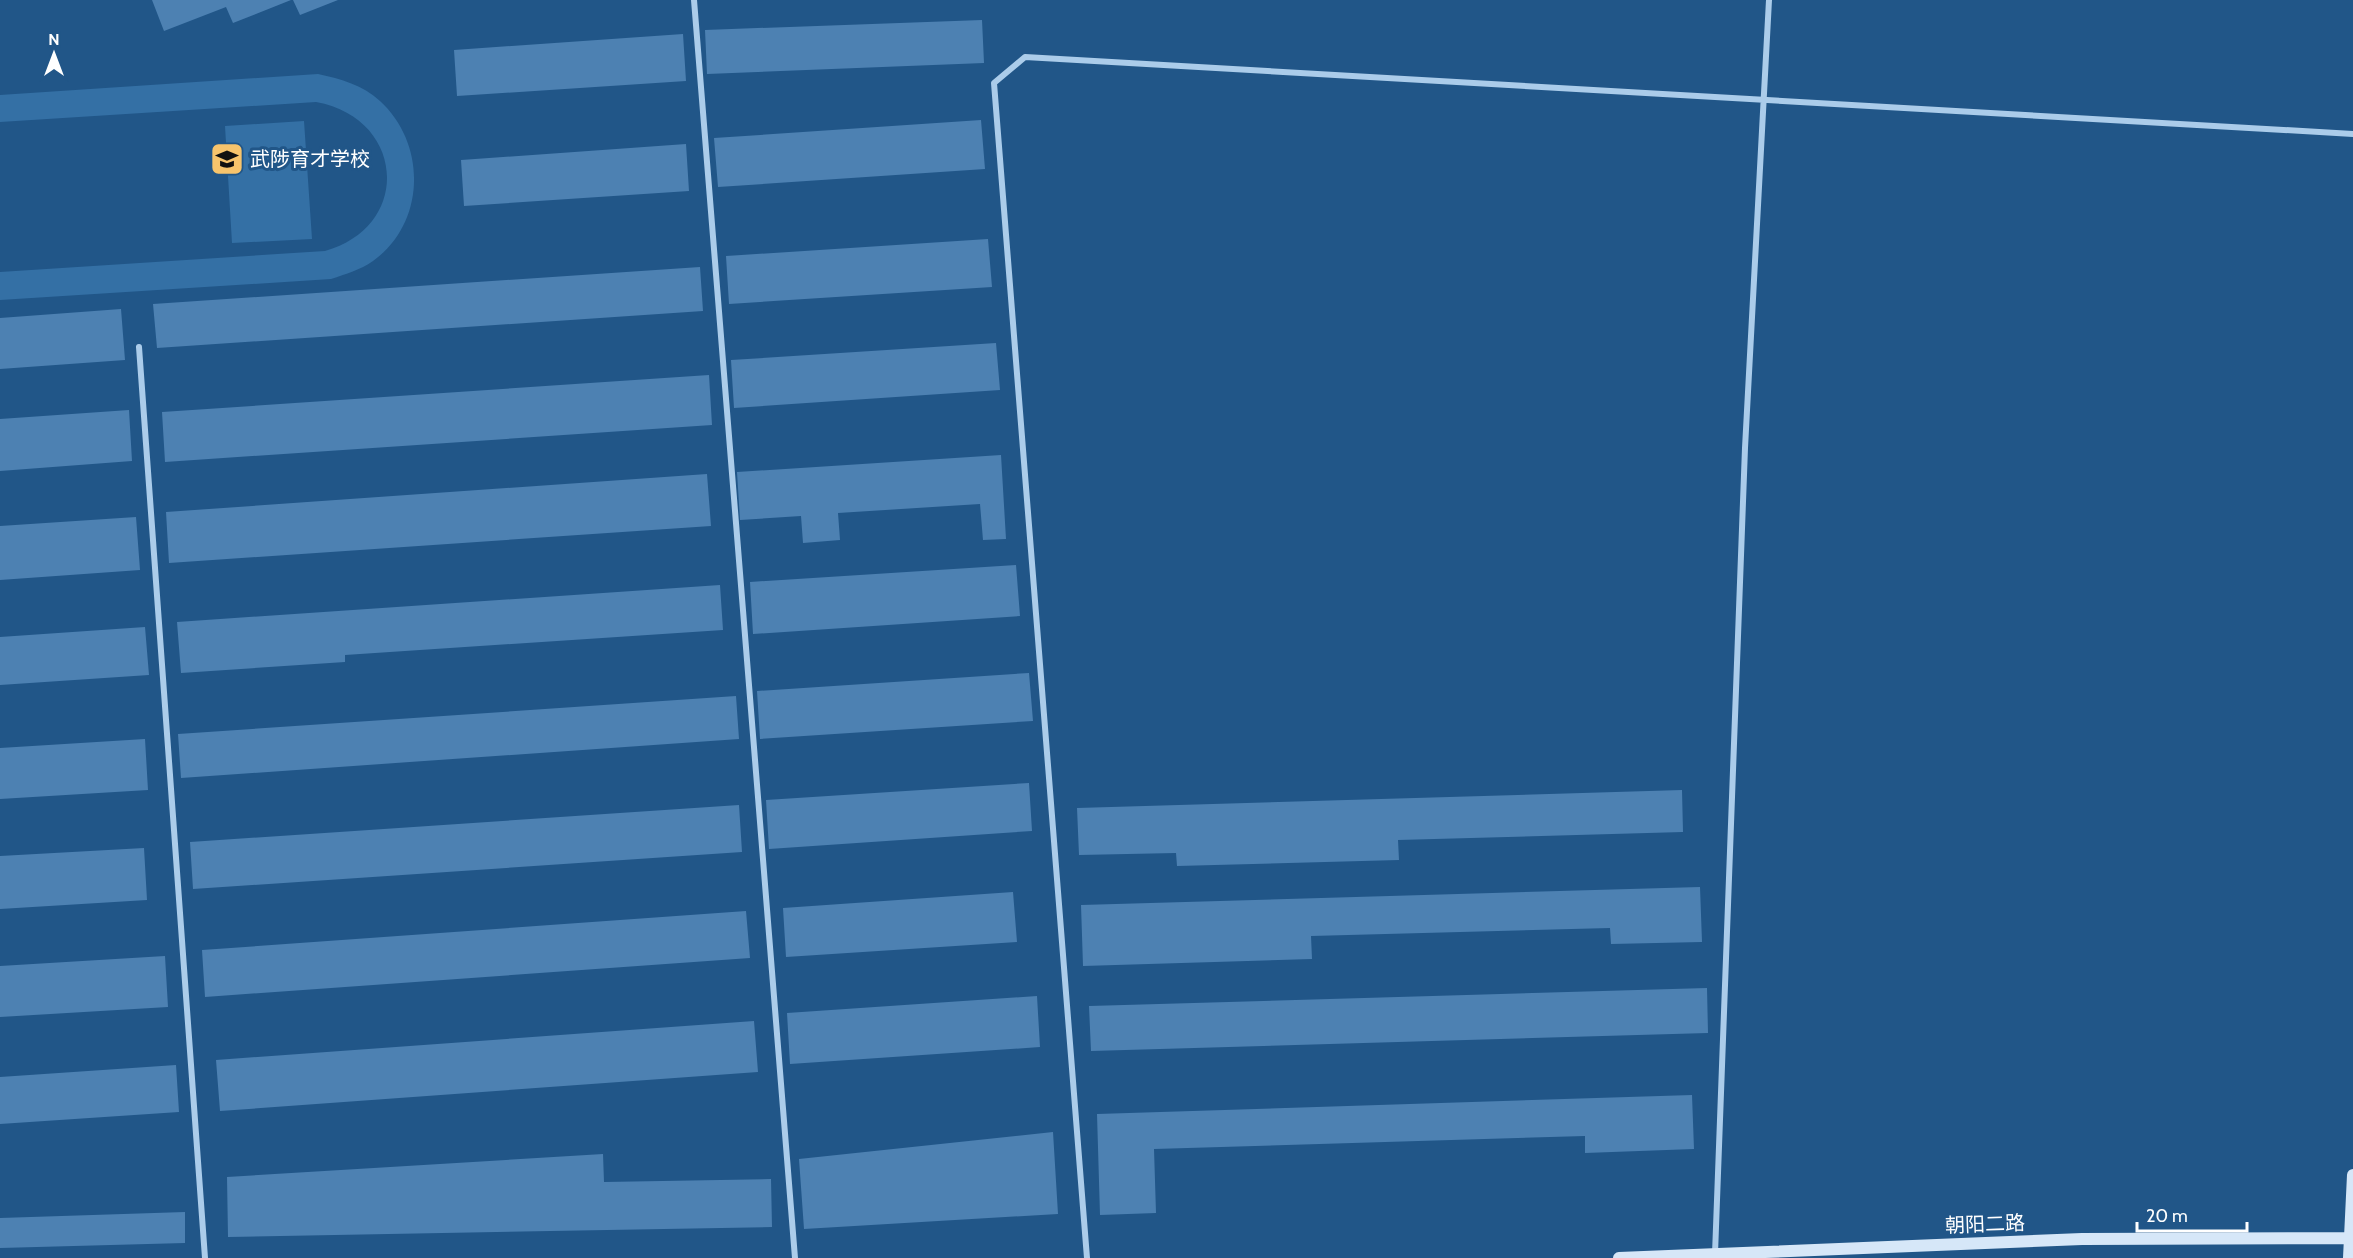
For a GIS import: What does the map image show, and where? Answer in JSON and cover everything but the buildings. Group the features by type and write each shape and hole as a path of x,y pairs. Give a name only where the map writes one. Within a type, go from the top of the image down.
{"street":[{"path":"694,0 795,1258"},
{"path":"1715,1254 1745,448 1769,0"},
{"path":"1087,1258 994,83 1025,57 2353,134"},
{"path":"139,347 205,1258"},
{"path":"2349,1258 2353,1175"},
{"name":"朝阳二路","path":"1619,1258 2082,1239 2351,1238"}],"shaded area":[{"path":"318,74 351,83 373,95 395,119 406,139 412,161 414,183 411,205 403,226 390,245 373,261 331,279 0,300 0,272 325,251 354,238 373,219 384,197 387,173 381,150 367,129 346,112 316,102 0,122 0,95"},
{"path":"304,121 312,239 232,243 225,126"}],"place":[{"name":"武陟育才学校","path":"227,159"}]}
